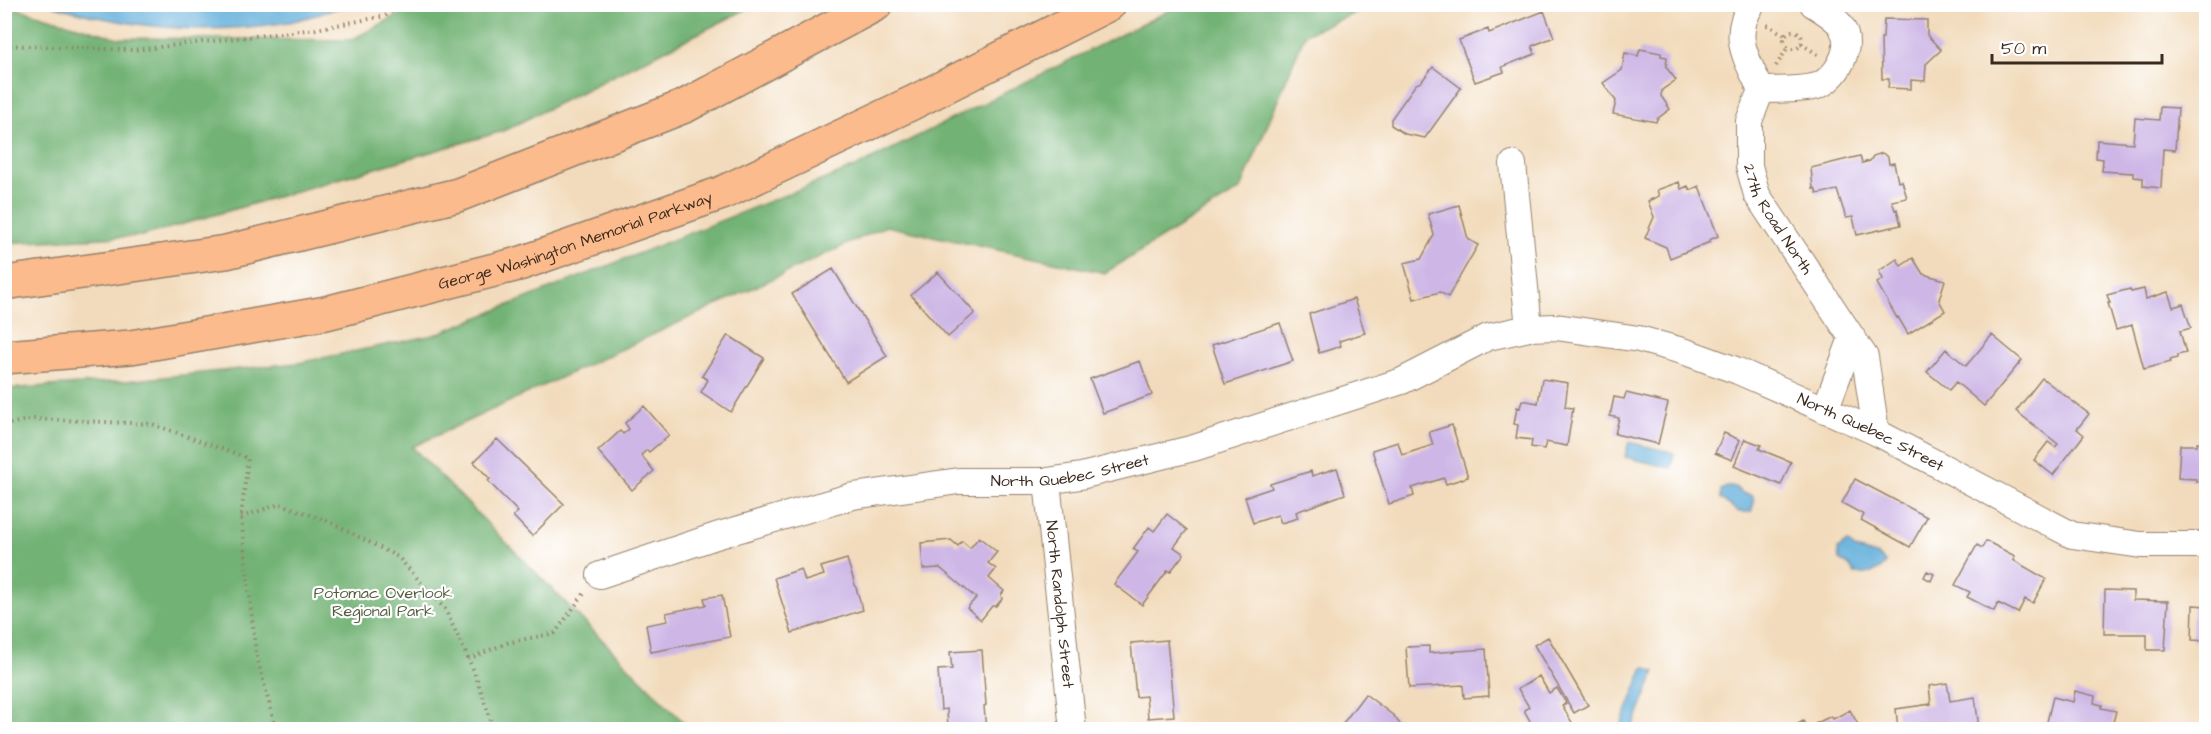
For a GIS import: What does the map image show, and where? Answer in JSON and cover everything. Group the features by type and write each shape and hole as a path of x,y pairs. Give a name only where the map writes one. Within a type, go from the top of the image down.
{"highway":[{"path":"4,283 226,252 458,195 686,105 876,4"},
{"name":"George Washington Memorial Parkway","path":"4,357 131,347 326,313 522,263 722,193 912,103 1109,4"}],"street":[{"path":"1752,4 1744,16 1741,31 1742,46 1761,90 1802,89 1820,85 1833,75 1843,58 1846,42 1842,27 1813,4"},
{"name":"27th Road North","path":"1761,90 1749,122 1749,166 1757,195 1864,357 1876,432"},
{"path":"1513,164 1529,328"},
{"name":"North Quebec Street","path":"600,575 716,536 854,496 958,481 1047,481 1081,476 1194,448 1402,381 1488,337 1529,328 1556,327 1639,339 1686,352 1738,371 1876,432 2072,535 2141,545 2206,545"},
{"path":"1825,410 1852,338"},
{"name":"North Randolph Street","path":"1047,481 1073,729"}],"path":[{"path":"4,45 134,50 316,29 385,16 402,4"},
{"path":"1794,31 1800,33 1801,44 1791,49 1783,41 1785,35 1794,31"},
{"path":"4,424 32,419 152,424 248,458 241,517 256,652 276,729"},
{"path":"241,517 280,504 328,521 399,557 445,609 468,659 494,729"},
{"path":"468,659 507,643 555,633 600,575"}],"green space":[{"path":"5,5 118,38 351,40 417,5 755,5 503,131 142,236 5,243"},
{"name":"Potomac Overlook Regional Park","path":"1180,5 1374,5 1305,34 1241,189 1105,273 886,226 412,447 690,729 5,729 5,389 125,381 298,363 434,335 858,166"}],"water":[{"path":"52,5 348,5 282,23 253,27 195,29 137,24"},
{"path":"1629,442 1674,453 1671,468 1625,457"},
{"path":"1735,487 1742,493 1753,496 1754,503 1751,512 1739,512 1721,499 1721,490"},
{"path":"1847,542 1856,549 1879,556 1886,563 1872,573 1855,574 1849,565 1839,560 1838,549"},
{"path":"1644,667 1655,672 1632,729 1621,725"}],"building":[{"path":"1544,11 1554,37 1532,46 1535,54 1502,67 1504,72 1475,82 1459,40 1488,29 1489,33"},
{"path":"1884,19 1927,20 1927,35 1941,50 1926,64 1925,81 1911,80 1911,89 1888,88 1889,79 1882,79 1881,38 1883,38"},
{"path":"1640,49 1661,53 1661,56 1667,57 1666,67 1676,80 1662,90 1661,96 1670,109 1656,122 1613,114 1616,101 1603,83 1622,70 1625,53 1638,56"},
{"path":"1433,67 1461,88 1425,138 1405,134 1391,125 1391,119 1416,84 1421,82"},
{"path":"2160,107 2178,108 2175,150 2163,149 2161,188 2143,186 2143,178 2133,177 2133,173 2102,171 2103,159 2096,158 2097,140 2133,143 2135,118 2159,120"},
{"path":"1882,153 1888,157 1889,164 1894,163 1898,182 1902,181 1907,198 1892,201 1895,210 1897,209 1901,225 1857,235 1853,217 1846,218 1837,190 1817,194 1815,188 1813,189 1811,168 1860,156 1862,163"},
{"path":"1679,182 1681,189 1688,186 1690,190 1699,186 1718,236 1709,240 1710,242 1670,258 1666,247 1645,238 1654,217 1648,201 1659,196 1657,190"},
{"path":"1459,205 1468,239 1478,245 1448,297 1440,292 1414,299 1404,263 1421,259 1434,235 1428,214"},
{"path":"1913,258 1923,274 1945,280 1939,300 1945,311 1908,334 1877,283 1883,279 1879,271 1897,259 1901,266"},
{"path":"833,269 887,356 846,382 792,294"},
{"path":"938,272 975,313 948,337 911,295"},
{"path":"2130,289 2131,292 2144,289 2146,299 2168,292 2173,307 2183,304 2191,328 2180,331 2186,353 2177,355 2177,358 2170,360 2171,362 2144,369 2132,325 2116,330 2108,303 2110,303 2107,295"},
{"path":"1354,299 1365,333 1339,341 1341,346 1319,353 1309,314"},
{"path":"1280,323 1293,361 1225,384 1212,345"},
{"path":"728,335 764,358 731,412 701,392 708,380 702,376"},
{"path":"1992,335 2022,360 1984,406 1956,382 1949,390 1927,372 1946,349 1966,366"},
{"path":"1140,361 1152,395 1103,413 1090,379"},
{"path":"2042,378 2089,414 2077,429 2084,435 2053,475 2034,460 2048,442 2055,447 2058,444 2016,411"},
{"path":"1542,379 1568,383 1565,407 1573,408 1567,446 1546,442 1544,449 1531,447 1532,440 1516,438 1518,425 1514,424 1517,407 1520,408 1522,400 1538,403"},
{"path":"1626,393 1668,403 1658,444 1615,434 1619,418 1610,416 1614,397 1624,399"},
{"path":"644,406 669,435 649,452 647,450 641,455 654,471 632,490 598,451 620,431 623,434 629,429 625,423"},
{"path":"1452,425 1468,477 1446,484 1444,478 1412,488 1414,496 1389,504 1372,450 1398,442 1402,455 1433,445 1429,432"},
{"path":"1724,433 1740,440 1732,460 1715,453"},
{"path":"497,439 564,504 532,536 513,516 518,512 488,481 490,479 474,462"},
{"path":"1745,439 1761,445 1759,449 1791,462 1781,485 1734,466"},
{"path":"2197,442 2206,443 2206,482 2178,478 2180,445 2197,445"},
{"path":"1337,468 1345,494 1296,512 1298,518 1281,523 1278,515 1253,523 1245,497 1272,488 1270,484 1311,471 1312,476"},
{"path":"1855,479 1927,517 1910,547 1861,520 1864,515 1842,503"},
{"path":"1167,514 1187,530 1174,547 1184,554 1170,572 1168,570 1142,605 1114,584 1138,552 1133,549 1149,527 1154,531"},
{"path":"979,537 997,552 988,563 996,569 989,578 1004,591 1001,595 1002,599 996,606 992,606 981,620 967,608 976,598 940,568 923,569 921,543 951,540 958,546 962,541 970,548"},
{"path":"1986,541 2015,556 2013,560 2046,579 2033,603 2025,599 2018,613 1998,603 1994,611 1967,597 1970,592 1955,585 1977,545 1982,548"},
{"path":"847,559 863,610 792,633 774,578 801,569 805,581 824,575 821,567"},
{"path":"1927,571 1934,574 1931,581 1924,577"},
{"path":"2105,590 2133,591 2133,600 2168,601 2165,650 2147,650 2147,634 2104,634"},
{"path":"722,595 730,637 651,652 646,625 668,621 666,613 706,605 704,598"},
{"path":"2193,605 2206,606 2206,641 2192,640"},
{"path":"1548,637 1588,705 1574,713 1534,645"},
{"path":"1167,640 1174,716 1148,718 1146,696 1136,697 1131,643"},
{"path":"1429,646 1429,653 1486,649 1489,696 1464,698 1463,685 1409,688 1406,647"},
{"path":"982,650 986,730 948,730 947,709 941,710 938,670 952,669 950,652"},
{"path":"1539,676 1549,693 1557,688 1566,703 1562,706 1576,729 1535,730 1524,710 1529,707 1518,689"},
{"path":"1947,683 1950,701 1975,697 1979,729 1898,730 1896,709 1931,704 1929,686"},
{"path":"2075,691 2095,696 2094,703 2102,705 2101,708 2116,711 2111,730 2045,730 2053,697 2073,702"},
{"path":"1365,694 1394,716 1404,730 1338,730"},
{"path":"1850,710 1861,730 1787,730 1803,721 1807,728 1831,716 1833,719"}]}
